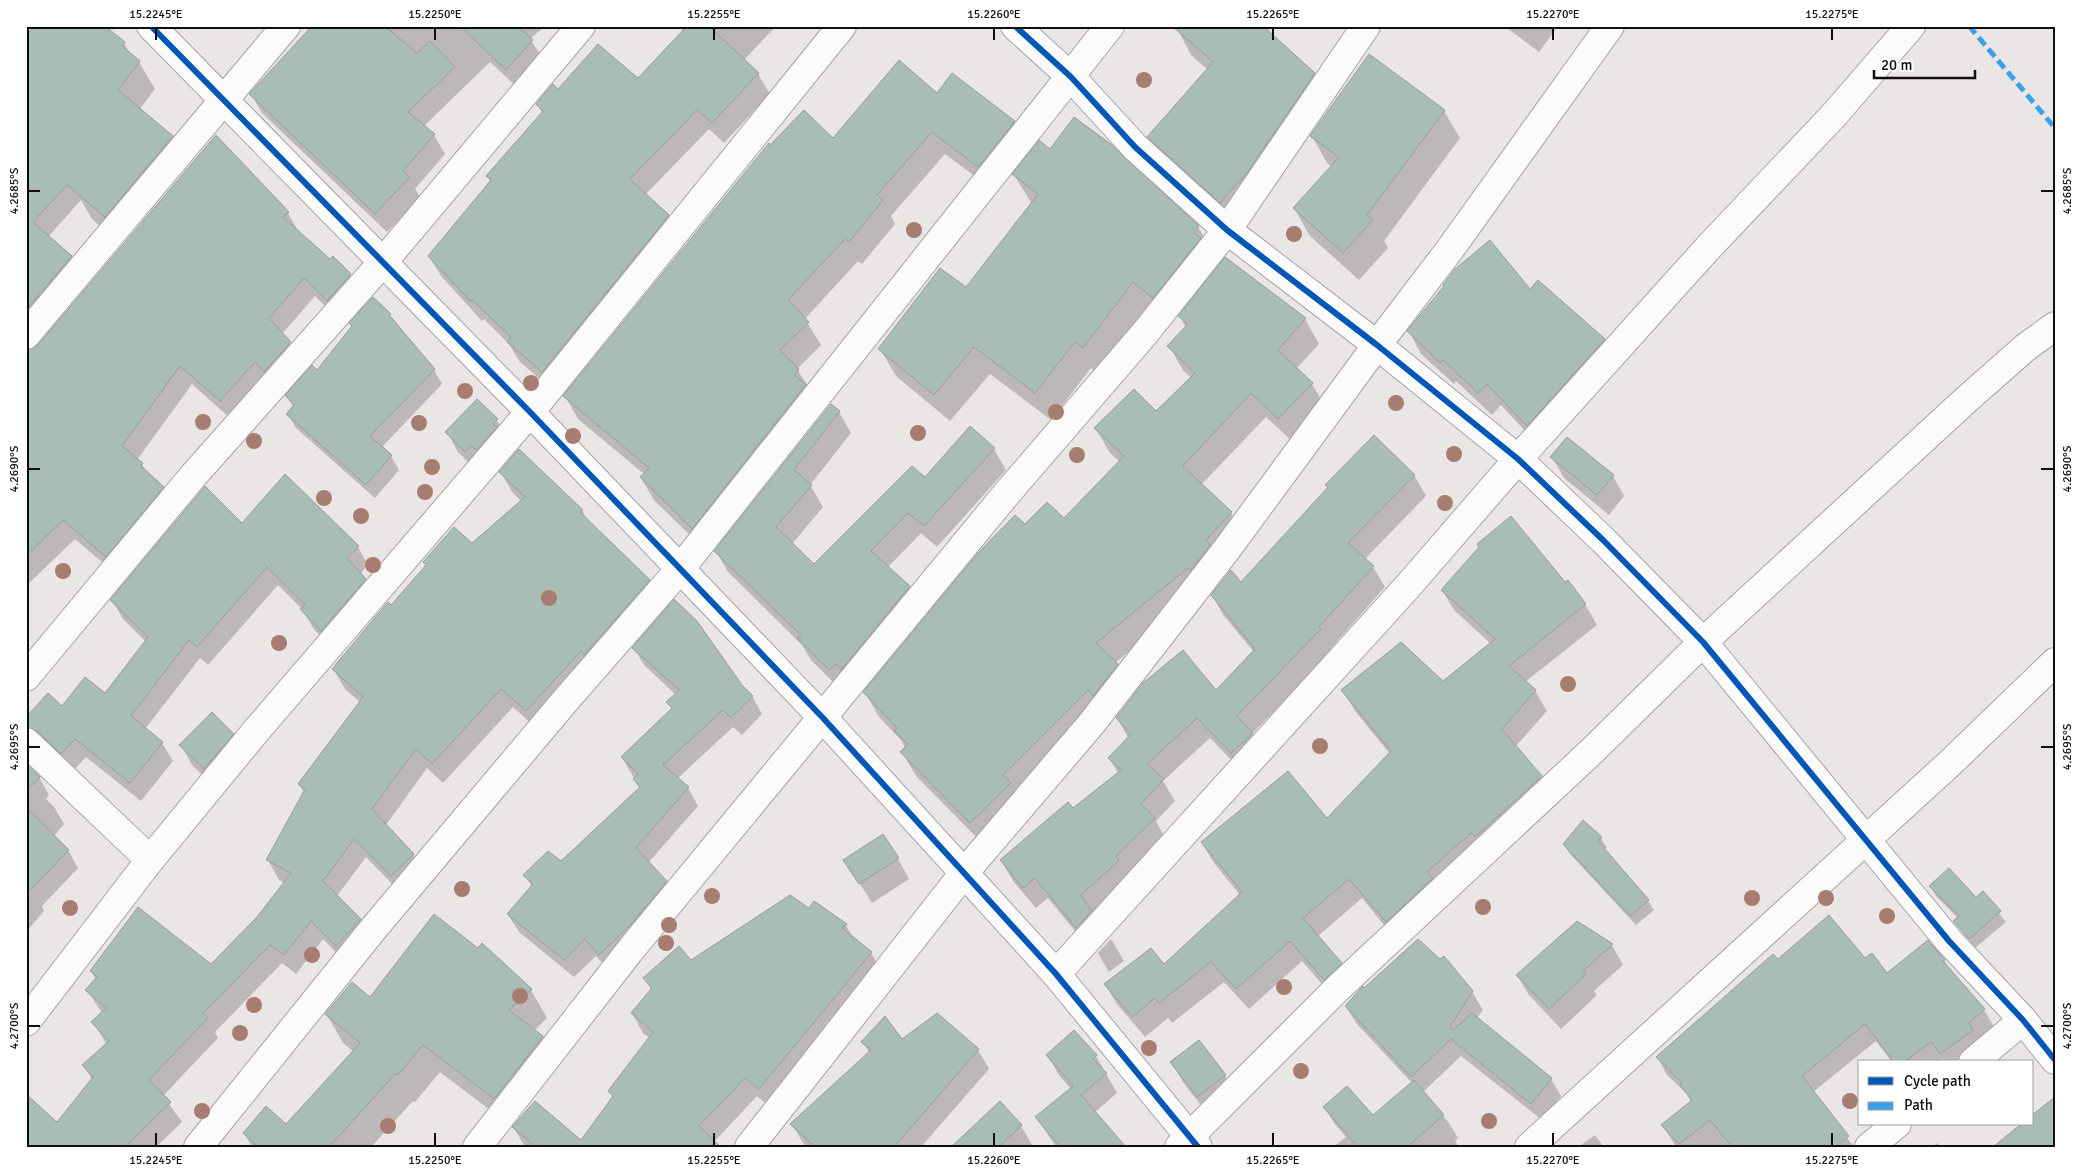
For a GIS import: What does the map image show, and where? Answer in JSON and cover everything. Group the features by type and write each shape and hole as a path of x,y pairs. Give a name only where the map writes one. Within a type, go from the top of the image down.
{"street":[{"path":"151,26 530,412 823,718 1056,974 1189,1143 1337,989 1592,751 1704,642 1967,399 2026,347 2055,326"},
{"path":"26,335 286,26"},
{"path":"26,677 193,476 383,262 581,26"},
{"path":"26,1022 150,860 256,731 530,412 842,26"},
{"path":"1015,26 1071,77 1135,147 1227,230 1377,345 1518,459 1603,540 1704,642 1949,941 2023,1020 2055,1060"},
{"path":"198,1147 374,928 565,701 680,569 1110,26"},
{"path":"477,1147 632,948 1008,492 1145,333 1227,230 1366,26"},
{"path":"749,1147 964,873 1092,723 1210,572 1377,345 1452,248 1610,26"},
{"path":"1056,974 1409,585 1518,459 1707,249 1834,115 1911,26"},
{"path":"1529,1147 1866,840 2055,662"},
{"path":"26,742 150,860"},
{"path":"1975,1060 2023,1020"},
{"path":"1869,1147 1895,1126"}],"building":[{"path":"34,26 105,26 125,42 122,46 140,61 118,90 173,136 105,217 67,185 33,222 72,256 26,310 26,36"},
{"path":"312,26 385,26 417,53 430,41 455,67 408,112 435,134 403,171 410,177 375,214 249,94"},
{"path":"460,26 518,26 533,40 506,70"},
{"path":"687,26 709,26 759,73 712,123 697,110 630,179 669,215 542,372 507,342 511,337 472,300 470,301 428,256 491,180 486,176 543,111 536,104 553,84 558,89 598,44 638,78"},
{"path":"1172,26 1263,26 1315,73 1246,174 1220,203 1147,137 1213,62"},
{"path":"1369,54 1445,110 1367,215 1373,220 1343,253 1293,208 1339,157 1310,136"},
{"path":"899,60 937,93 952,73 1015,121 978,167 932,132 877,195 883,200 849,242 845,239 788,300 809,322 780,350 799,369 794,375 806,384 692,529 640,477 649,468 563,396 769,143 770,145 804,110 833,138"},
{"path":"1074,117 1112,145 1199,226 1194,233 1201,238 1153,298 1133,282 1083,348 1075,342 1035,393 974,347 934,395 878,349 940,268 966,287 1038,194 1012,174 1039,140 1050,149"},
{"path":"216,135 289,212 283,217 330,259 333,256 351,274 327,301 304,278 269,318 291,342 264,372 255,362 220,401 180,366 122,446 143,463 141,466 164,487 106,557 63,520 26,556 26,350 38,345"},
{"path":"1490,240 1530,289 1538,280 1605,339 1527,426 1487,384 1478,393 1443,360 1440,363 1407,331 1444,286 1455,269"},
{"path":"1225,257 1306,318 1278,350 1313,383 1278,419 1251,393 1183,466 1232,512 1206,540 1210,545 1191,570 1188,568 1096,643 1118,664 1093,696 1088,690 1003,775 1011,783 970,823 900,752 908,744 894,731 897,728 863,692 978,553 1015,515 1025,524 1047,502 1064,518 1124,456 1094,428 1134,389 1156,411 1195,373 1167,346 1188,324 1178,316"},
{"path":"373,297 391,314 389,315 435,369 370,436 392,455 366,485 286,414 294,405 285,395 312,365 317,370 352,326 349,323"},
{"path":"477,399 498,419 493,424 497,427 476,450 471,446 465,452 445,432"},
{"path":"831,404 840,411 794,470 812,485 776,527 814,564 912,466 925,477 970,426 995,448 924,526 908,513 871,551 910,586 841,670 836,664 829,670 797,638 801,635 714,551"},
{"path":"1374,435 1415,475 1348,543 1374,566 1319,627 1321,629 1237,716 1253,733 1231,753 1197,718 1147,764 1164,779 1141,804 1155,818 1116,856 1119,860 1081,895 1092,911 1076,928 1035,878 1023,888 1000,860 1068,802 1073,808 1121,770 1108,758 1131,734 1116,718 1143,683 1183,650 1216,690 1255,649 1211,595 1231,570 1241,582 1328,487 1325,485"},
{"path":"1567,437 1614,475 1597,495 1550,457"},
{"path":"519,449 583,510 580,512 650,580 584,655 581,651 526,711 501,689 432,764 416,749 372,809 414,854 391,876 354,839 323,881 361,919 336,946 311,921 284,955 270,945 203,1013 208,1018 149,1080 171,1102 125,1147 26,1147 26,1094 57,1122 93,1077 82,1065 109,1041 91,1022 106,1008 85,990 97,977 90,971 138,907 211,964 257,917 291,873 266,860 305,789 298,784 363,697 332,669 388,602 391,605 426,565 423,562 454,527 472,543 525,497 499,472"},
{"path":"285,474 359,546 347,558 366,579 321,631 300,609 305,605 267,567 197,647 189,640 131,716 163,742 130,783 75,739 61,754 37,731 26,727 26,717 48,693 62,706 85,677 105,693 148,637 110,600 205,486 242,523"},
{"path":"1511,516 1565,582 1568,580 1586,604 1509,666 1536,690 1502,729 1542,776 1475,837 1471,833 1427,872 1433,878 1386,922 1349,879 1303,918 1342,963 1324,980 1290,941 1236,989 1211,962 1159,1003 1155,998 1132,1017 1104,984 1151,948 1164,964 1242,892 1201,842 1288,771 1327,818 1391,751 1341,690 1401,642 1443,681 1495,639 1441,590 1479,547 1477,544"},
{"path":"674,599 697,621 742,685 753,696 731,718 723,710 663,765 689,787 636,848 667,881 632,923 599,955 585,939 564,960 507,914 533,884 523,875 548,851 561,861 640,787 633,779 638,774 621,757 672,708 666,702 679,690 632,648"},
{"path":"212,712 234,734 204,769 179,745"},
{"path":"26,764 40,777 26,791"},
{"path":"26,807 69,850 26,894"},
{"path":"1583,820 1602,837 1598,841 1649,900 1630,916 1563,844"},
{"path":"883,834 899,858 859,884 843,860"},
{"path":"1949,868 1976,897 1983,891 2001,911 1969,939 1953,921 1959,916 1929,886"},
{"path":"790,895 809,908 814,901 847,924 842,928 872,952 759,1089 745,1078 699,1126 721,1147 536,1147 512,1127 535,1101 581,1140 613,1096 608,1091 653,1032 631,1013 652,988 643,978 679,946 691,960"},
{"path":"434,914 478,948 482,943 532,989 509,1010 543,1036 494,1099 423,1045 398,1075 396,1073 329,1147 258,1147 243,1133 266,1106 286,1124 360,1043 325,1014 352,982 370,997"},
{"path":"1829,915 1865,958 1872,953 1887,973 1928,940 1945,960 1943,961 1985,1009 1969,1023 1973,1030 1940,1054 1931,1042 1907,1060 1892,1060 1865,1024 1802,1076 1849,1136 1835,1147 1732,1147 1710,1120 1679,1144 1661,1125 1692,1100 1680,1085 1682,1083 1656,1057 1773,954 1778,959"},
{"path":"1577,921 1613,944 1583,971 1586,974 1549,1009 1516,975"},
{"path":"1418,939 1440,959 1444,956 1473,991 1450,1027 1453,1030 1472,1013 1552,1078 1531,1104 1451,1039 1411,1077 1345,1006 1363,986 1364,988"},
{"path":"937,1013 979,1049 894,1147 815,1147 790,1124 871,1050 861,1042 885,1016 902,1039"},
{"path":"1074,1030 1097,1055 1093,1059 1107,1073 1081,1095 1126,1147 1060,1147 1035,1117 1073,1086 1046,1055"},
{"path":"1199,1040 1226,1075 1197,1097 1170,1062"},
{"path":"1414,1080 1444,1115 1407,1147 1358,1147 1323,1107 1347,1086 1373,1115"},
{"path":"2055,1097 2055,1147 1993,1147 2019,1126 2034,1126 2034,1113"},
{"path":"1000,1101 1022,1125 999,1147 951,1147"}],"marked path":[{"path":"1969,26 2055,128"}],"cycle path":[{"path":"151,26 530,412 823,718 1056,974 1198,1147"},
{"path":"1015,26 1071,77 1135,147 1227,230 1377,345 1518,459 1603,540 1703,642 1949,941 2023,1020 2055,1060"}]}
